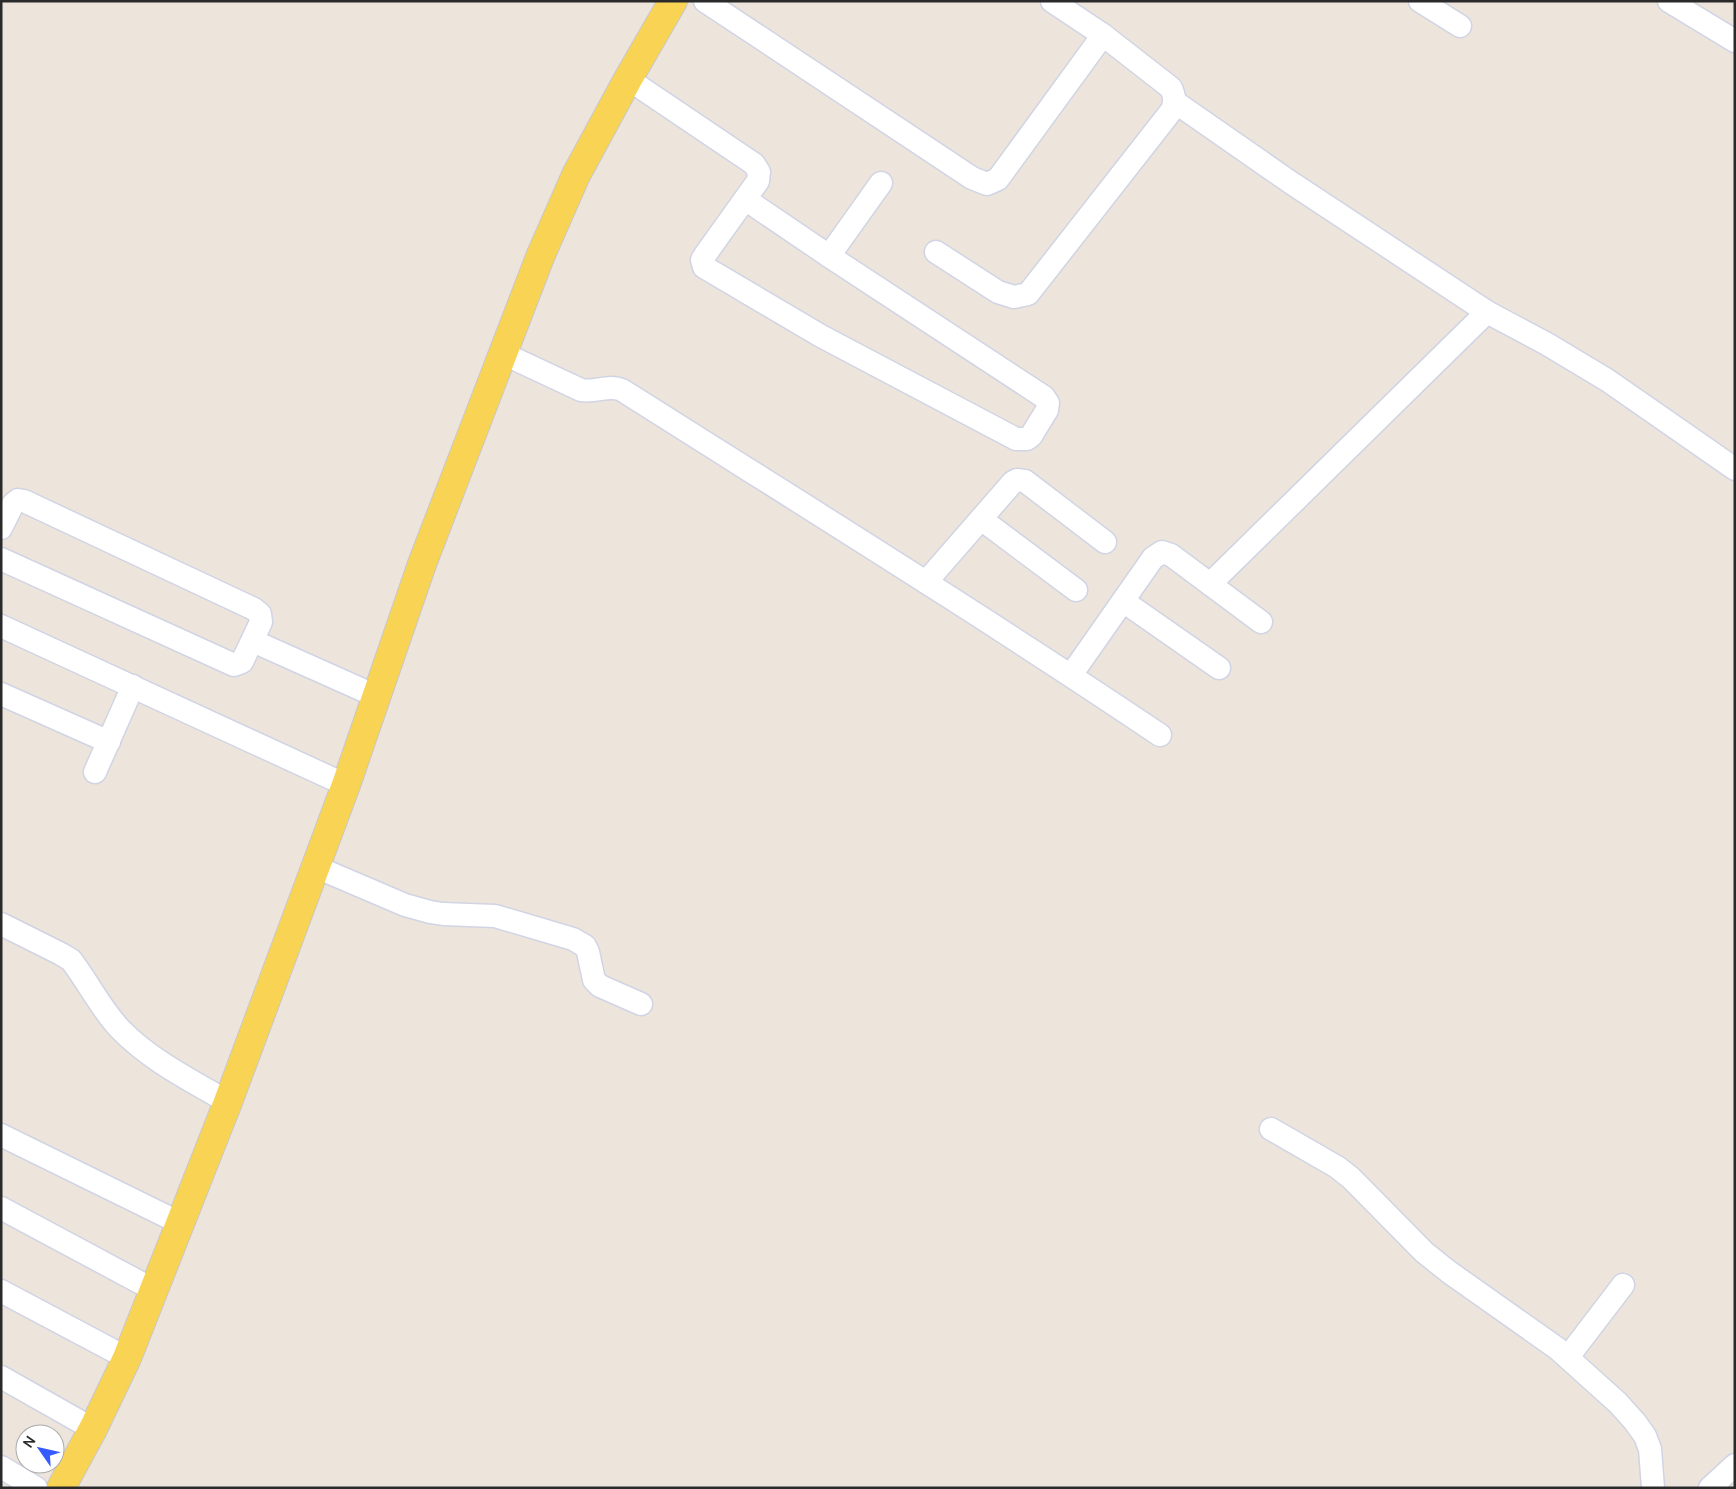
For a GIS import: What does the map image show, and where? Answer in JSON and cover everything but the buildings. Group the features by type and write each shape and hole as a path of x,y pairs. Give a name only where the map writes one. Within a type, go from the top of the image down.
{"main road":[{"path":"61,1488 93,1430 127,1358 228,1102 346,785 422,564 540,257 576,175 673,1"}],"street":[{"path":"705,1 972,178 987,184 998,179 1103,35"},
{"path":"936,252 998,292 1014,297 1028,294 1168,118 1175,102 1175,96 1171,88 1103,35 1052,1"},
{"path":"1420,1 1460,26"},
{"path":"1669,1 1735,41"},
{"path":"628,79 754,164 759,172 758,181 744,199 702,260 702,264 707,270 821,336 1016,438 1027,439 1031,436 1048,410 1047,400 744,199"},
{"path":"1175,102 1290,182 1487,312 1547,344 1607,380 1735,469"},
{"path":"829,256 881,183"},
{"path":"1210,584 1487,312"},
{"path":"502,353 581,390 591,391 609,387 622,390 926,582 1071,675 1160,735"},
{"path":"926,582 1013,482 1017,480 1021,480 1105,542"},
{"path":"1,528 13,504 18,500 24,501 254,609 260,614 261,619 253,641 242,662 234,664 1,559"},
{"path":"981,518 1076,590"},
{"path":"1071,675 1153,558 1162,552 1171,555 1261,622"},
{"path":"1123,600 1219,668"},
{"path":"1,626 346,785"},
{"path":"253,641 376,696"},
{"path":"95,772 133,686"},
{"path":"1,694 108,742"},
{"path":"316,867 405,905 443,914 495,916 573,939 585,946 594,980 600,986 641,1004"},
{"path":"1,924 70,960 119,1027 133,1042 162,1064 228,1102"},
{"path":"1271,1129 1337,1167 1351,1178 1430,1257 1568,1357 1618,1403 1640,1429 1650,1449 1653,1488"},
{"path":"1,1135 180,1223"},
{"path":"1,1208 154,1290"},
{"path":"1568,1357 1623,1285"},
{"path":"1,1291 127,1358"},
{"path":"1,1377 93,1430"},
{"path":"1710,1488 1735,1465"},
{"path":"1,1467 36,1488"}]}
